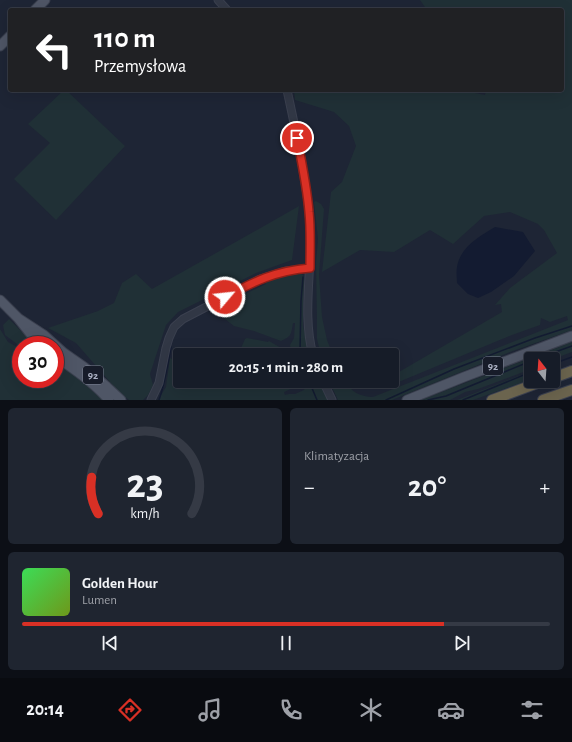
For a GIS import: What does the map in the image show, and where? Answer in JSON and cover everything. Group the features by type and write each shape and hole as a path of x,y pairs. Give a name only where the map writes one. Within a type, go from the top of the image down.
{"highway":[{"path":"560,375 572,371"},
{"path":"492,400 525,388"},
{"path":"543,400 572,390"}],"main road":[{"path":"37,8 45,0"},
{"path":"0,46 8,38"},
{"name":"92","path":"0,300 33,336"},
{"name":"92","path":"18,318 44,335 64,353 84,367 121,400"},
{"name":"92","path":"407,400 572,336"},
{"name":"92","path":"64,363 105,395 109,400"}],"street":[{"path":"218,0 225,8"},
{"path":"287,92 295,125 308,200 310,268 307,316 308,335 311,348"},
{"path":"151,399 159,383 169,338 174,328 183,319 260,279 286,271 310,268"},
{"path":"327,388 332,400"}],"shaded area":[{"path":"420,0 572,0 572,330 510,352 392,400 338,400 332,388 350,388 364,396 373,397 568,320 567,316 550,322 541,318 540,325 399,381 399,372 502,312 501,304 495,305 510,288 557,253 544,230 538,224 510,212 484,216 453,244 430,230 394,252 360,250 322,272 331,192 342,182 356,146 349,126 334,112 295,100 294,92 470,92 485,95 486,92 564,92 564,8 426,8"},
{"path":"62,92 68,92 125,146 56,220 14,179 50,143 28,124"},
{"path":"316,201 321,204 324,209 319,275 322,317 330,348 319,348 317,339 316,262 318,239 314,202"},
{"path":"299,206 292,260 256,273 178,312 166,325 150,374 153,385 148,395 143,400 129,400 117,390 76,343 48,328 98,311 114,303 122,283 136,274 152,289"},
{"path":"300,273 304,276 303,326 308,348 291,348 290,345 294,338 295,323 293,323 289,336 281,341 254,331 234,326 225,319 222,313 221,308 226,303 266,284 264,283 285,275"},
{"path":"9,319 26,336 12,336 12,340 5,335 3,325"},
{"path":"0,329 8,342 12,344 12,388 64,388 64,368 103,400 0,400"},
{"path":"245,339 269,341 281,348 241,348"},
{"path":"572,342 572,352 560,356 560,352 546,352"},
{"path":"170,358 173,360 173,388 293,388 284,392 285,395 295,394 305,388 324,388 329,400 158,400 166,387"},
{"path":"524,360 524,372 478,389 465,392 450,400 421,400"},
{"path":"524,374 524,382 473,400 457,400"}],"water":[{"path":"495,227 523,232 535,251 514,276 491,292 478,298 468,294 457,283 457,267 466,248 477,238"}],"waterway":[{"path":"300,348 303,277"},
{"path":"386,400 454,369 535,338 572,326"},
{"path":"555,352 572,346"},
{"path":"159,400 165,381 171,347"},
{"path":"560,361 572,357"},
{"path":"428,400 446,396 524,364"},
{"path":"463,400 524,375"},
{"path":"312,388 317,400"}],"route":[{"path":"225,297 260,279 274,274 310,268 311,242 309,213 297,138"}]}
